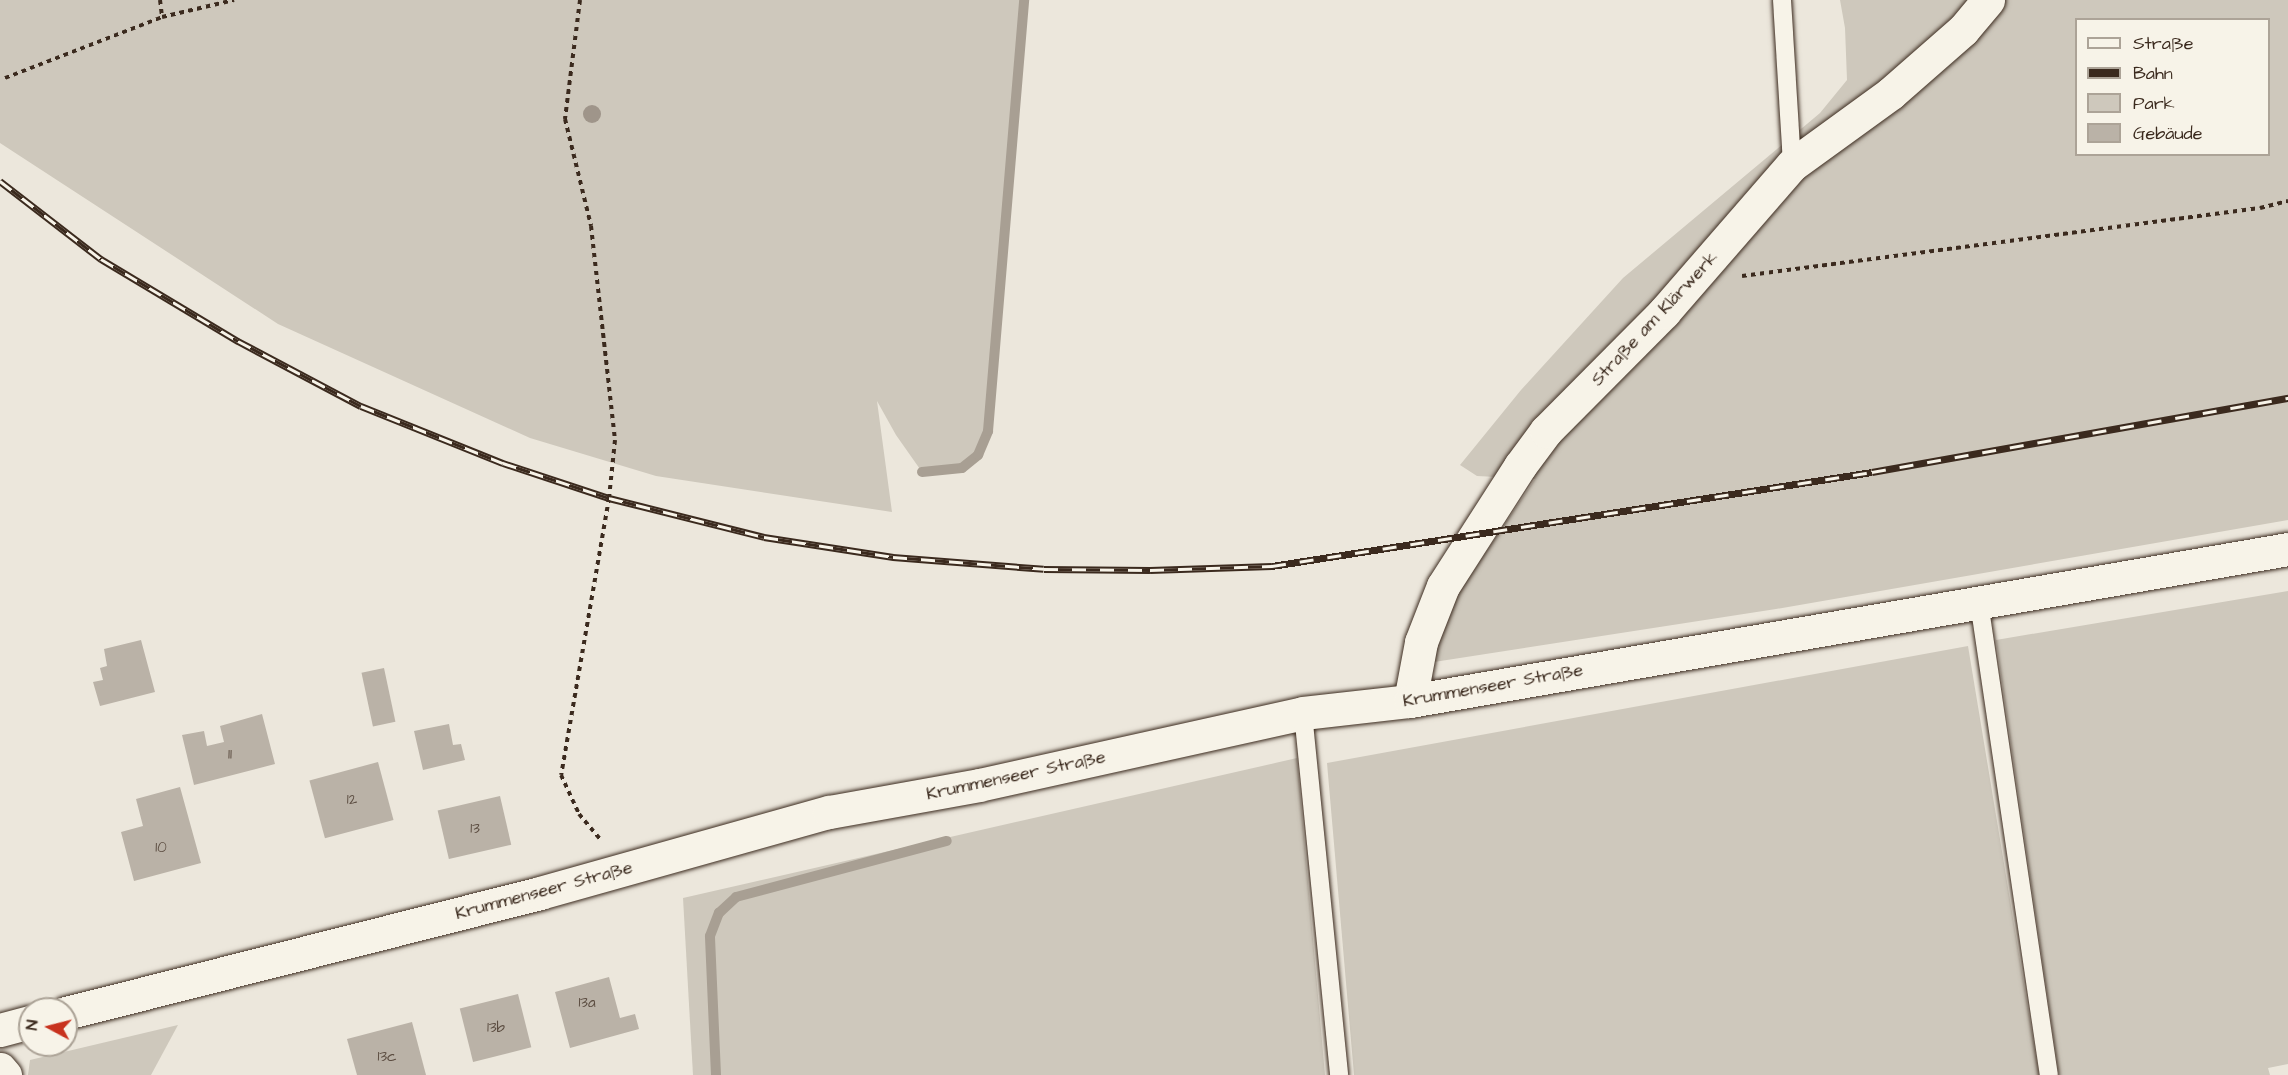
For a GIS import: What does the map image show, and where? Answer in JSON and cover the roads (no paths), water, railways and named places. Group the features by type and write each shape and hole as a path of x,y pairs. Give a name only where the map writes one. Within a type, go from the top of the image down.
{"street":[{"name":"Straße am Klärwerk","path":"1410,701 1421,642 1443,586 1520,466 1546,432 1691,282 1792,165 1891,93 1963,30 1988,0"},
{"name":"Krummenseer Straße","path":"78,1010 626,869 829,812 979,785 1304,713 1410,701 2288,549"},
{"path":"0,1030 18,1025"},
{"path":"0,1069 5,1075"}],"lane":[{"path":"1782,0 1792,165"},
{"path":"1979,602 2049,1075"},
{"path":"1304,713 1339,1075"}],"waterway":[{"path":"922,472 962,468 978,455 988,431 1024,0"},
{"path":"716,1075 710,936 719,913 736,897 947,841"}],"railway":[{"path":"0,181 101,259 238,341 361,406 503,463 609,498 764,537 893,557 1044,569 1150,570 1272,566 1872,472 2288,398"}]}
